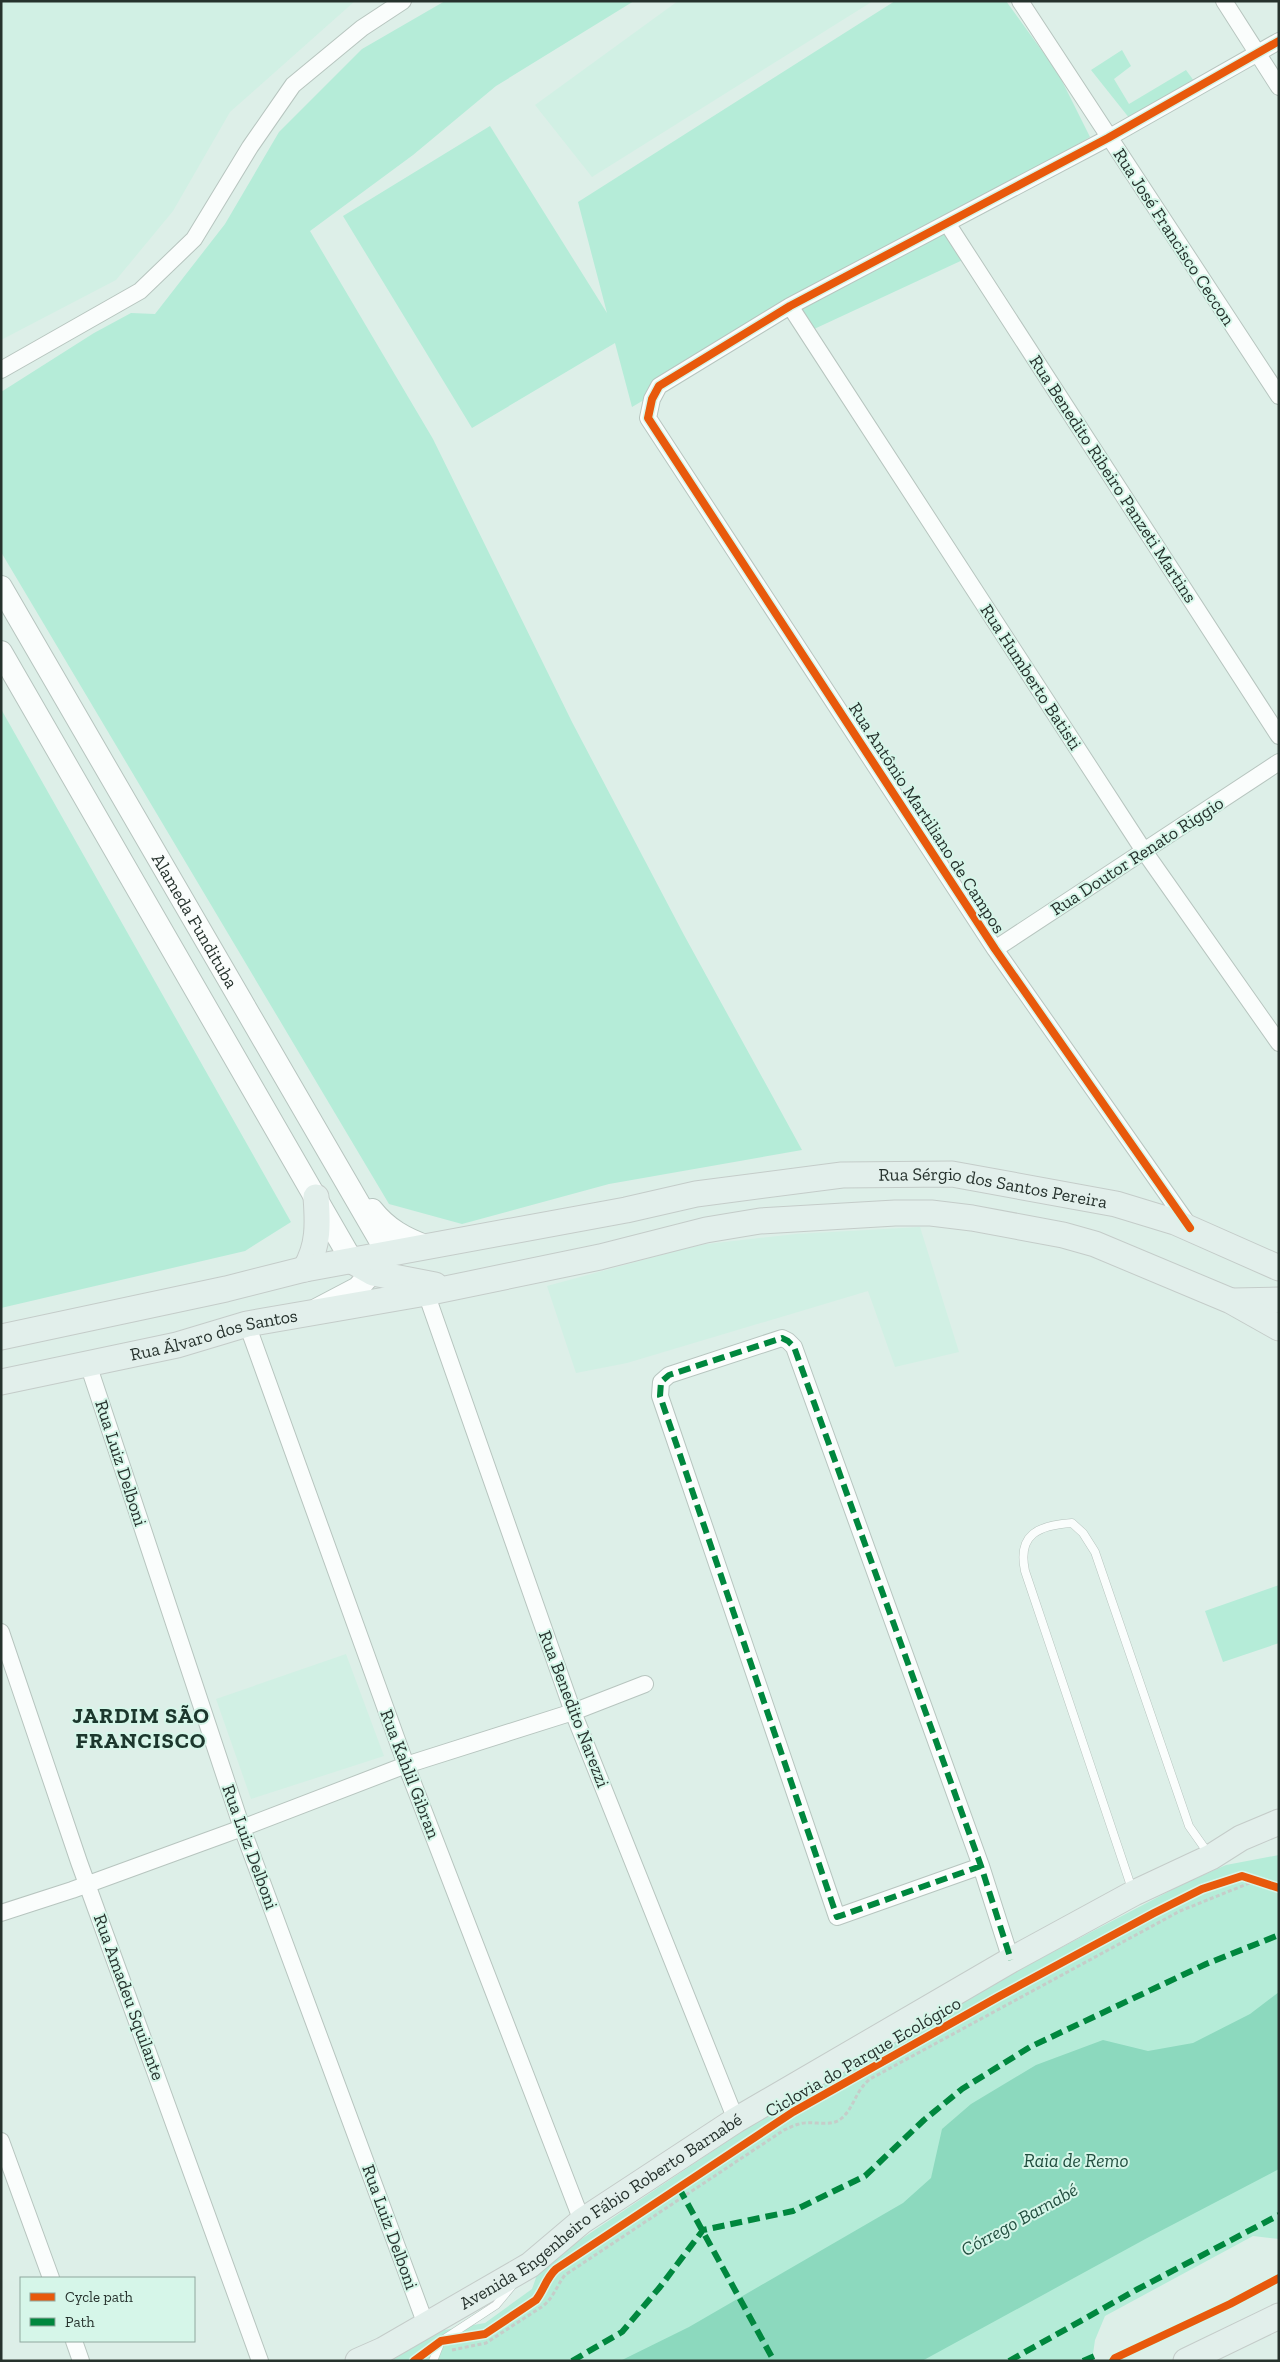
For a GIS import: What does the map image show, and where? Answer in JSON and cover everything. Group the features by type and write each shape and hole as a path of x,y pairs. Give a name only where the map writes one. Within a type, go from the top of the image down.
{"main road":[{"name":"Alameda Fundituba","path":"1,587 336,1165 371,1263"},
{"name":"Alameda Fundituba","path":"1,652 316,1197 371,1263"},
{"path":"336,1165 381,1222 404,1239 428,1247"},
{"name":"Rua Sérgio dos Santos Pereira","path":"1,1337 226,1289 305,1269 371,1263 428,1247 626,1210 696,1194 842,1175 952,1174 1116,1204 1190,1228 1279,1268"},
{"path":"696,1194 706,1230"},
{"path":"305,1269 311,1259 319,1231 316,1197"},
{"name":"Rua Álvaro dos Santos","path":"1,1382 177,1345 247,1324 438,1290 600,1257 706,1230 760,1221 895,1213 972,1218 1063,1235 1095,1244 1231,1301 1279,1328"},
{"path":"308,1314 358,1288 371,1263 438,1290"},
{"path":"1231,1301 1279,1300"},
{"path":"1211,1857 1241,1838 1279,1822"},
{"path":"1211,1857 1279,1840"},
{"name":"Avenida Engenheiro Fábio Roberto Barnabé","path":"358,2361 426,2325 530,2265 582,2221 736,2120 1010,1960 1134,1893 1211,1857"},
{"path":"1186,2361 1279,2316"}],"street":[{"path":"1,370 140,291 194,239 250,147 293,85 362,28 403,1"},
{"name":"Rua José Francisco Ceccon","path":"1020,1 1108,138 1279,396"},
{"path":"1224,1 1256,54 1279,87"},
{"path":"790,306 1108,138 1279,41"},
{"name":"Rua Benedito Ribeiro Panzeti Martins","path":"947,223 1279,736"},
{"name":"Rua Antônio Martiliano de Campos","path":"790,306 659,386 652,399 648,418 995,949 1190,1228"},
{"name":"Rua Humberto Batisti","path":"790,306 1144,851 1279,1043"},
{"name":"Rua Doutor Renato Riggio","path":"995,949 1279,762"},
{"name":"Rua Benedito Narezzi","path":"438,1290 573,1712 736,2120"},
{"name":"Rua Kahlil Gibran","path":"247,1324 406,1765 582,2221"},
{"path":"981,1866 837,1916 660,1396 661,1382 669,1375 782,1338 788,1340 794,1347 981,1866 1010,1960"},
{"name":"Rua Luiz Delboni","path":"88,1364 242,1828 426,2325"},
{"name":"Rua Amadeu Squilante","path":"1,1632 88,1883 260,2361"},
{"path":"1,1913 242,1828 406,1765 573,1712 644,1684"},
{"path":"1,2141 51,2277"},
{"path":"74,2342 81,2361"}],"lane":[{"path":"1134,1893 1025,1571 1022,1555 1030,1536 1050,1524 1072,1523 1083,1533 1095,1552 1189,1826 1211,1857"},
{"path":"433,2360 441,2341 496,2305 530,2265"}],"path":[{"path":"1242,1876 1261,1881"},
{"path":"433,2360 445,2352 486,2343 543,2306 550,2300 556,2286 565,2275 784,2130 800,2123 830,2123 841,2119 851,2107 860,2087 870,2079 1180,1911 1261,1881"},
{"path":"485,2334 536,2300"}],"shaded area":[{"path":"1,1 355,1 230,112 173,211 116,280 1,340"},
{"path":"445,1 634,1 496,86 413,155 310,231 433,439 572,722 684,935 802,1150 609,1184 462,1224 389,1204 1,552 1,392 94,333 131,313 155,314 225,224 279,132 362,49"},
{"path":"678,1 873,1 592,177 535,105"},
{"path":"895,1 1006,1 1058,73 1090,137 632,407 615,343 472,428 343,216 490,126 607,313 578,202"},
{"path":"1122,50 1131,66 1114,79 1129,104 1186,70 1194,81 1130,119 1091,70"},
{"path":"946,227 967,258 812,330 801,310"},
{"path":"1,709 291,1222 245,1251 1,1308"},
{"path":"920,1227 959,1352 895,1367 868,1291 627,1363 576,1373 547,1286 698,1245 796,1234"},
{"path":"1279,1585 1279,1643 1223,1662 1205,1611"},
{"path":"346,1654 384,1756 251,1799 216,1699"},
{"path":"1279,1855 1279,2239 1253,2236 1105,2316 1095,2340 1092,2361 391,2361 439,2331 485,2323 532,2289 538,2272 550,2260 777,2108 999,1980 1183,1884 1226,1865"}],"water":[{"name":"Raia de Remo","path":"1279,1992 1279,2169 1149,2237 922,2361 620,2361 689,2327 903,2203 931,2178 942,2129 971,2104 1036,2065 1103,2040 1148,2051 1193,2043 1250,2014"}],"marked path":[{"path":"981,1866 837,1917 660,1396 661,1382 669,1375 782,1338 794,1347 981,1866 1011,1960"},
{"path":"572,2361 622,2332 660,2287 703,2230 793,2211 865,2176 924,2120 962,2089 1030,2047 1206,1964 1279,1935"},
{"path":"679,2188 774,2361"},
{"path":"1009,2361 1136,2290 1279,2215"},
{"path":"1083,2361 1099,2354"}],"cycle path":[{"path":"1190,1228 995,949 648,418 652,399 659,386 790,306 1108,138 1279,41"},
{"name":"Ciclovia do Parque Ecológico","path":"414,2361 441,2341 485,2334 536,2300 556,2269 793,2112 998,1997 1202,1889 1242,1876 1279,1888"},
{"path":"1113,2361 1115,2358 1230,2304 1279,2278"}],"district":[{"name":"JARDIM SÃO FRANCISCO","path":"141,1728"}],"water label":[{"name":"Córrego Barnabé","path":"1019,2219"}]}
